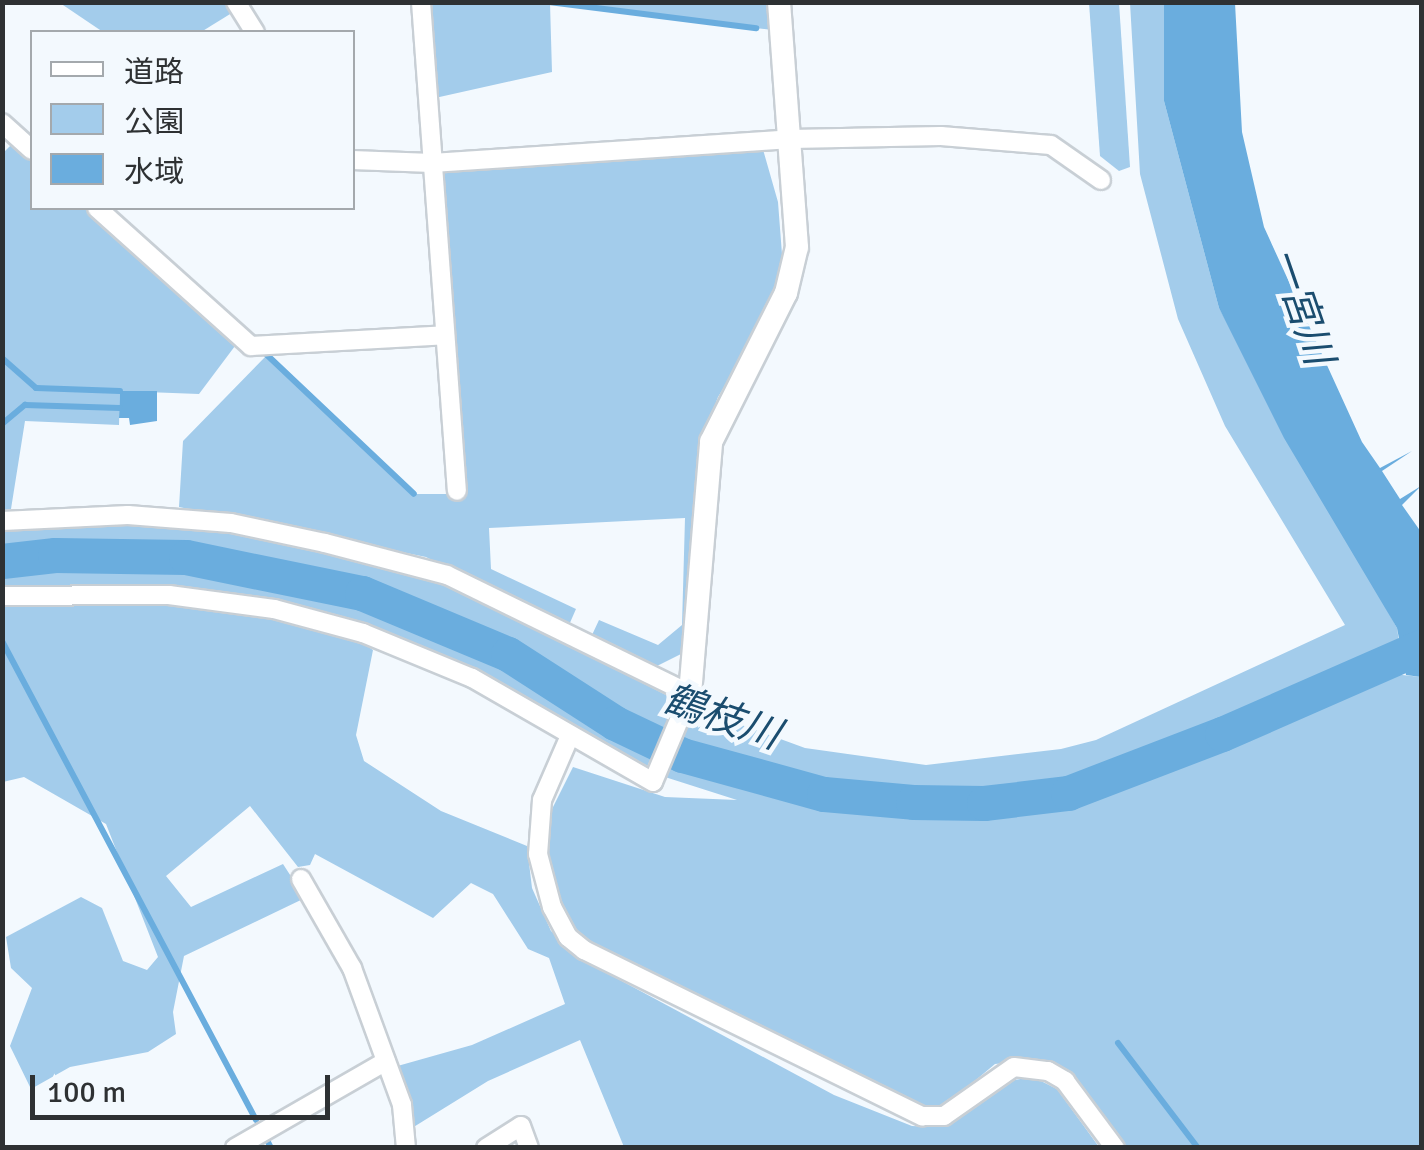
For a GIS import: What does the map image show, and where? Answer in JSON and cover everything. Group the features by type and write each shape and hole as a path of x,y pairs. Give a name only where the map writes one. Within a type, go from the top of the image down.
{"street":[{"path":"236,2 254,30"},
{"path":"422,2 457,491"},
{"path":"2,596 168,595 274,609 363,634 472,678 569,738 652,782 688,699 711,442 786,293 796,248 779,2"},
{"path":"2,123 30,148"},
{"path":"355,160 432,163 790,139 941,136 1052,145 1101,180"},
{"path":"99,210 251,346 445,335"},
{"path":"2,522 128,515 230,522 325,543 448,575 688,699"},
{"path":"569,738 542,800 538,854 552,907 568,937 584,950 922,1116 944,1116 1014,1067 1048,1072 1065,1081 1115,1148"},
{"path":"301,878 352,968 402,1106 406,1148"},
{"path":"235,1148 386,1061"},
{"path":"486,1148 521,1126 529,1148"}],"green space":[{"path":"227,2 235,11 204,30 100,30 60,3"},
{"path":"427,3 550,3 552,72 435,98"},
{"path":"550,3 771,3 773,30"},
{"path":"1089,3 1119,3 1130,167 1119,171 1100,156"},
{"path":"1130,3 1164,3 1164,101 1219,308 1397,628 1400,649 1066,789 1014,796 891,797 828,789 677,748 695,708 805,748 926,765 1061,749 1096,740 1345,625 1225,426 1178,319 1140,174"},
{"path":"13,143 30,158 30,210 87,210 238,342 199,394 120,391 119,425 25,421 11,509 3,510 2,154"},
{"path":"762,146 778,202 783,267 769,314 718,397 704,435 689,650 651,669 592,635 599,620 658,645 682,625 685,518 489,528 491,569 576,609 569,625 556,625 426,557 179,507 183,441 267,355 414,494 459,494 440,168"},
{"path":"137,522 269,537 446,583 676,700 659,739 510,649 426,609 254,561 58,549 3,555 3,527"},
{"path":"37,562 187,562 372,602 504,657 611,728 656,747 646,769 476,675 284,607 3,592 2,566"},
{"path":"167,599 278,616 353,636 373,650 356,735 364,761 441,811 527,846 532,888 551,931 605,972 834,1095 912,1126 937,1127 1003,1082 1033,1077 1057,1089 1099,1147 624,1147 580,1040 488,1081 412,1128 394,1067 472,1045 565,1004 549,958 528,949 493,894 471,883 433,918 315,854 310,865 298,867 250,806 166,876 191,907 283,864 305,898 184,956 173,1012 176,1034 148,1052 70,1067 31,1089 10,1046 32,988 11,968 6,937 81,897 102,908 123,961 147,970 158,957 106,824 24,777 3,782 3,602"},
{"path":"1393,674 1421,677 1421,1147 1119,1147 1057,1069 1036,1060 995,1064 946,1105 923,1110 587,945 554,905 543,827 573,767 665,797 737,800 665,777 674,756 830,801 999,809 1101,788"}],"water":[{"path":"1164,3 1235,3 1242,132 1264,227 1362,442 1380,468 1412,451 1382,471 1400,499 1421,486 1402,505 1421,532 1421,677 1406,675 1397,628 1284,438 1219,308 1164,101"},
{"path":"120,391 157,391 157,421 130,425 129,418 119,418"}],"waterway":[{"path":"549,2 756,28"},
{"path":"267,355 414,494"},
{"path":"2,358 36,388 120,391"},
{"path":"2,424 25,405 120,408"},
{"name":"鶴枝川","path":"2,561 55,555 186,557 362,593 508,654 615,723 682,755 824,794 913,802 984,803 1068,793 1222,734 1422,646"},
{"path":"2,641 256,1120"},
{"path":"1118,1043 1198,1148"},
{"path":"268,1142 271,1148"}],"water label":[{"name":"一宮川","path":"1301,306"}]}
